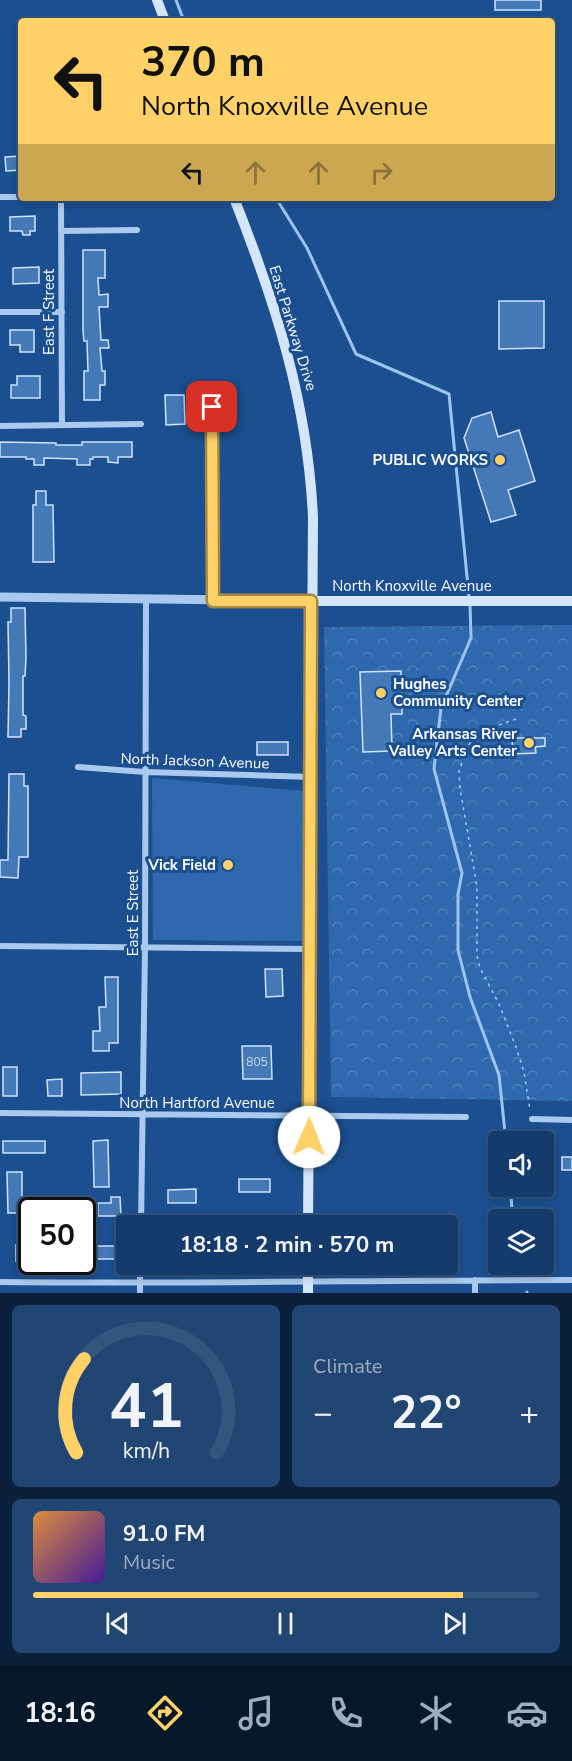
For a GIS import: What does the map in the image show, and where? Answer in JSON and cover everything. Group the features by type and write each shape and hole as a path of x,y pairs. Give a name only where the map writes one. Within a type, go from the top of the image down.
{"main road":[{"path":"157,0 164,18"},
{"name":"East Parkway Drive","path":"235,201 285,343 304,428 311,478 313,518 308,1215"},
{"name":"North Knoxville Avenue","path":"311,601 572,601"},
{"path":"308,1275 308,1293"}],"street":[{"path":"0,197 18,197"},
{"name":"East F Street","path":"61,201 62,425"},
{"path":"61,231 137,230"},
{"path":"0,312 62,312"},
{"path":"212,407 213,601"},
{"path":"0,426 141,424"},
{"name":"North Knoxville Avenue","path":"0,597 311,601"},
{"name":"East E Street","path":"141,1215 146,600"},
{"name":"North Jackson Avenue","path":"78,767 145,772 312,777"},
{"path":"0,946 311,949"},
{"name":"North Hartford Avenue","path":"0,1113 466,1117"},
{"path":"532,1119 572,1120"},
{"path":"140,1275 140,1293"},
{"path":"475,1280 475,1293"},
{"path":"0,1282 572,1280"}],"path":[{"path":"516,719 481,730 470,743 459,770 459,788 477,887 477,956 480,968 499,1004 516,1047 524,1072 532,1119"}],"green space":[{"path":"572,625 572,1101 331,1097 324,627"},
{"name":"Vick Field","path":"152,778 305,791 303,941 153,940"}],"building":[{"path":"495,0 541,0 541,10 495,10"},
{"path":"18,156 18,170 6,171 5,157"},
{"path":"35,216 35,231 30,231 30,235 23,235 22,231 10,231 10,217"},
{"path":"83,250 105,250 105,278 98,278 99,295 108,294 108,307 99,307 101,340 108,340 109,348 100,348 102,371 105,371 105,385 100,385 100,400 84,400 84,371 88,371 87,341 84,341 83,331"},
{"path":"39,267 39,283 13,284 13,268"},
{"path":"499,301 544,301 544,348 499,349"},
{"path":"10,330 34,330 34,352 20,352 20,345 10,345"},
{"path":"17,376 40,376 40,398 11,398 11,385 17,385"},
{"path":"165,395 184,395 185,424 166,425"},
{"name":"PUBLIC WORKS","path":"491,412 498,437 519,430 535,481 508,490 516,515 491,522 464,438 472,418"},
{"path":"0,442 82,445 82,442 132,442 132,457 118,457 118,463 108,462 108,457 93,457 90,459 90,465 77,465 77,459 44,458 44,465 34,465 34,459 26,459 26,457 0,457"},
{"path":"36,491 46,491 46,505 53,505 54,562 33,562 33,505 36,505"},
{"path":"11,608 25,608 26,658 25,676 23,676 23,715 26,716 26,729 21,729 21,737 8,737 8,622 11,622"},
{"name":"Hughes Community Center","path":"401,671 402,714 391,714 392,751 363,752 360,672"},
{"name":"Arkansas River Valley Arts Center","path":"512,738 545,738 545,746 535,747 536,753 513,754"},
{"path":"257,742 288,742 288,755 257,755"},
{"path":"9,774 24,774 24,786 28,786 28,857 19,857 18,878 0,877 0,860 8,860"},
{"path":"265,969 282,969 283,996 266,997"},
{"path":"105,977 118,977 118,1043 109,1043 109,1051 93,1051 93,1031 100,1031 99,1007 106,1007"},
{"path":"242,1046 271,1046 272,1079 243,1079"},
{"path":"3,1067 17,1067 17,1096 3,1096"},
{"path":"121,1072 121,1094 81,1095 81,1073"},
{"path":"62,1079 62,1096 48,1096 47,1080"},
{"path":"108,1140 109,1187 94,1187 93,1141"},
{"path":"3,1141 45,1141 45,1153 3,1153"},
{"path":"562,1157 572,1157 572,1170 562,1170"},
{"path":"7,1172 22,1172 22,1197 18,1197 18,1213 8,1213"},
{"path":"239,1179 270,1179 270,1192 239,1192"},
{"path":"196,1189 196,1203 168,1203 168,1190"},
{"path":"111,1197 120,1197 121,1215 98,1216 98,1203 111,1203"},
{"path":"16,1245 18,1245 18,1261 16,1261"},
{"path":"96,1246 116,1246 116,1259 96,1259"}],"waterway":[{"path":"176,0 183,18"},
{"path":"278,201 307,248 356,354 449,394 469,597"},
{"path":"470,604 471,638 441,708 434,769 462,873 458,894 458,950 470,997 499,1075 505,1131"},
{"path":"511,1197 512,1209"}],"place":[{"name":"PUBLIC WORKS","path":"500,460"},
{"name":"Hughes Community Center","path":"381,693"},
{"name":"Arkansas River Valley Arts Center","path":"529,743"},
{"name":"Vick Field","path":"228,865"}],"route":[{"path":"212,407 213,601 311,601 309,1137"}]}
